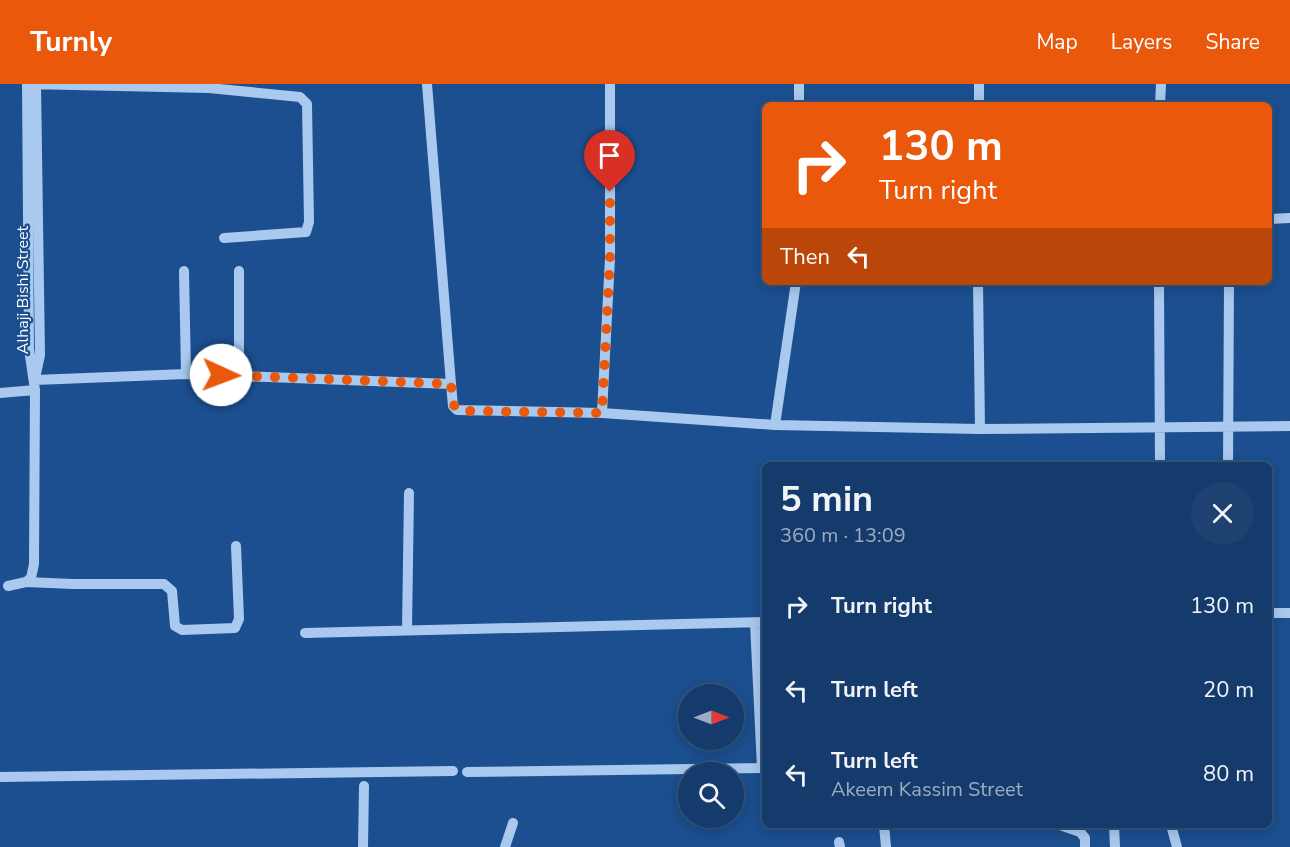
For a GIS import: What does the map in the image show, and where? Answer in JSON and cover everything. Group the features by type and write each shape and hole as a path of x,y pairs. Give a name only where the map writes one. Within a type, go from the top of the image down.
{"street":[{"path":"27,84 209,86 300,97 307,105 309,222 306,232 224,238"},
{"name":"Alhaji Bishi Street","path":"27,84 29,349 35,385"},
{"name":"Alhaji Bishi Street","path":"35,385 40,355 36,84"},
{"path":"294,84 294,96"},
{"path":"427,84 453,406 457,410 602,413 775,425 980,429 1290,426"},
{"path":"602,413 610,258 610,84"},
{"path":"799,84 799,102"},
{"path":"979,84 979,102"},
{"path":"1160,102 1161,84"},
{"path":"1272,219 1290,218"},
{"path":"184,271 186,374"},
{"path":"239,271 239,376"},
{"path":"775,425 796,285"},
{"path":"978,285 980,429"},
{"path":"1159,285 1160,462"},
{"path":"1228,462 1229,285"},
{"path":"0,393 35,385 186,374 451,384"},
{"path":"26,582 31,578 34,564 35,385"},
{"path":"407,630 408,493"},
{"path":"3,587 26,582 164,584 172,591 175,626 178,628 182,630 235,628 239,619 236,546"},
{"path":"1272,613 1290,613"},
{"path":"305,633 760,623 762,696"},
{"path":"467,772 762,768"},
{"path":"0,777 453,771"},
{"path":"363,847 364,786"},
{"path":"505,847 513,823"},
{"path":"884,828 886,847"},
{"path":"1069,828 1080,832 1085,838 1085,847"},
{"path":"1114,828 1115,847"},
{"path":"1172,828 1177,847"}],"route":[{"path":"221,375 451,384 453,406 462,411 602,413 610,258 610,192"}]}
